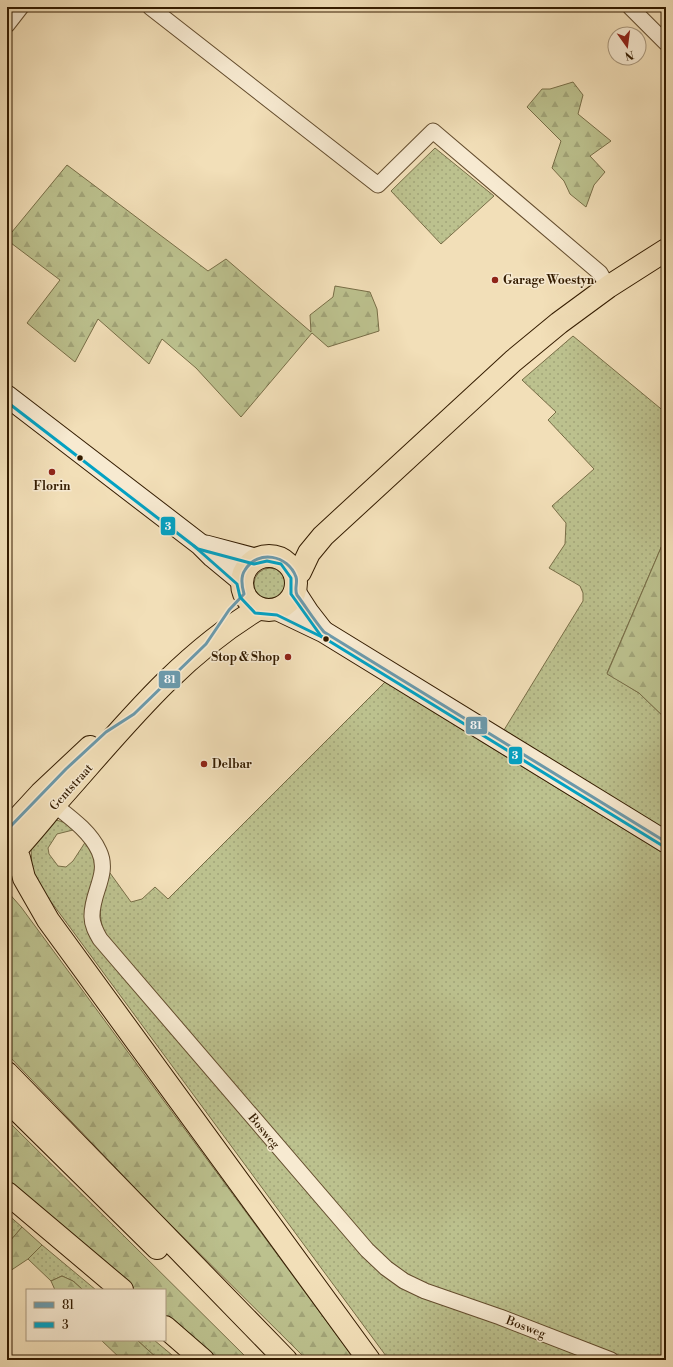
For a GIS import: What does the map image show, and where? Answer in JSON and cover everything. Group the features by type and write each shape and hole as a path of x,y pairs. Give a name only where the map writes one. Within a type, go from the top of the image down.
{"main road":[{"path":"7,830 48,799 106,732 134,714 206,644 230,610 255,598 286,606 292,599 300,572 309,553 323,536 513,361 559,323 608,287 666,250"},
{"path":"7,396 201,545 255,598 324,632 666,842"},
{"path":"255,598 244,573 265,558 323,536"},
{"path":"201,545 288,564 308,612 324,632"},
{"name":"Gentstraat","path":"10,856 48,799"},
{"path":"10,856 19,858 24,878 48,920 369,1360"},
{"path":"7,881 48,920"},
{"path":"7,1073 286,1360"},
{"path":"7,1100 157,1248 265,1360"},
{"path":"7,1193 121,1289"},
{"path":"166,1328 203,1360"}],"street":[{"path":"7,25 21,7"},
{"path":"150,7 378,185 433,131 600,273 608,287"},
{"path":"630,7 666,43"},
{"name":"Bosweg","path":"48,799 83,829 94,841 102,858 102,877 93,900 92,917 93,926 100,940 367,1250 398,1277 425,1291 500,1317 611,1360"}],"green space":[{"path":"573,82 583,95 578,114 611,141 590,156 605,172 594,185 586,207 570,194 564,181 552,168 561,141 527,107 542,89 550,89"},
{"path":"435,148 494,196 441,244 391,191"},
{"path":"67,165 208,271 226,259 311,332 310,315 333,297 335,286 370,292 377,309 379,331 328,347 312,333 241,417 196,368 162,339 149,364 98,319 75,362 27,323 60,280 7,240 7,238"},
{"path":"573,336 666,413 666,536 607,673 639,693 666,719 666,830 504,730 583,601 583,593 580,586 549,568 565,544 566,523 552,506 594,469 548,420 556,412 522,380"},
{"path":"666,536 666,719 639,693 607,674"},
{"path":"270,568 279,571 283,575 286,584 283,593 279,597 270,600 261,597 257,593 254,584 257,575 261,571"},
{"path":"385,682 666,855 666,1360 628,1360 548,1328 446,1292 416,1279 393,1265 370,1243 104,932 101,916 101,902 110,873 131,902 142,899 155,887 168,899"},
{"path":"56,820 67,823 73,830 57,834 48,848 49,854 58,866 66,867 73,861 86,841 98,862 86,902 117,965 367,1261 383,1275 512,1326 590,1360 389,1360 38,884 32,869 31,847"},
{"path":"7,891 21,907 355,1360 307,1360 158,1212 7,1054"},
{"path":"7,1120 249,1360 219,1360 166,1316 166,1289 134,1289 7,1182"},
{"path":"7,1214 22,1227 9,1243 7,1241"},
{"path":"22,1227 42,1245 28,1259 7,1273 7,1241 9,1242"},
{"path":"42,1245 95,1289 82,1289 73,1281 62,1276 51,1281 28,1259"},
{"path":"62,1276 73,1281 82,1289 55,1289 51,1281"},
{"path":"102,1341 138,1341 159,1360 122,1360"},
{"path":"138,1341 155,1341 178,1360 159,1360"}],"transit line":[{"name":"3","path":"7,402 198,549 254,564 267,561 281,564 291,578 291,594 321,636 663,846"},
{"name":"3","path":"194,546 237,584 240,597 255,613 277,615 326,639"},
{"name":"81","path":"7,830 66,769 106,732 134,714 206,644 229,610 244,594 242,579 245,570 257,559 272,557 280,560 292,570 296,577 297,595 324,632 666,842"}],"place":[{"name":"Garage Woestyn","path":"495,280"},
{"name":"Florin","path":"52,472"},
{"name":"Stop & Shop","path":"288,657"},
{"name":"Delbar","path":"204,764"}]}
